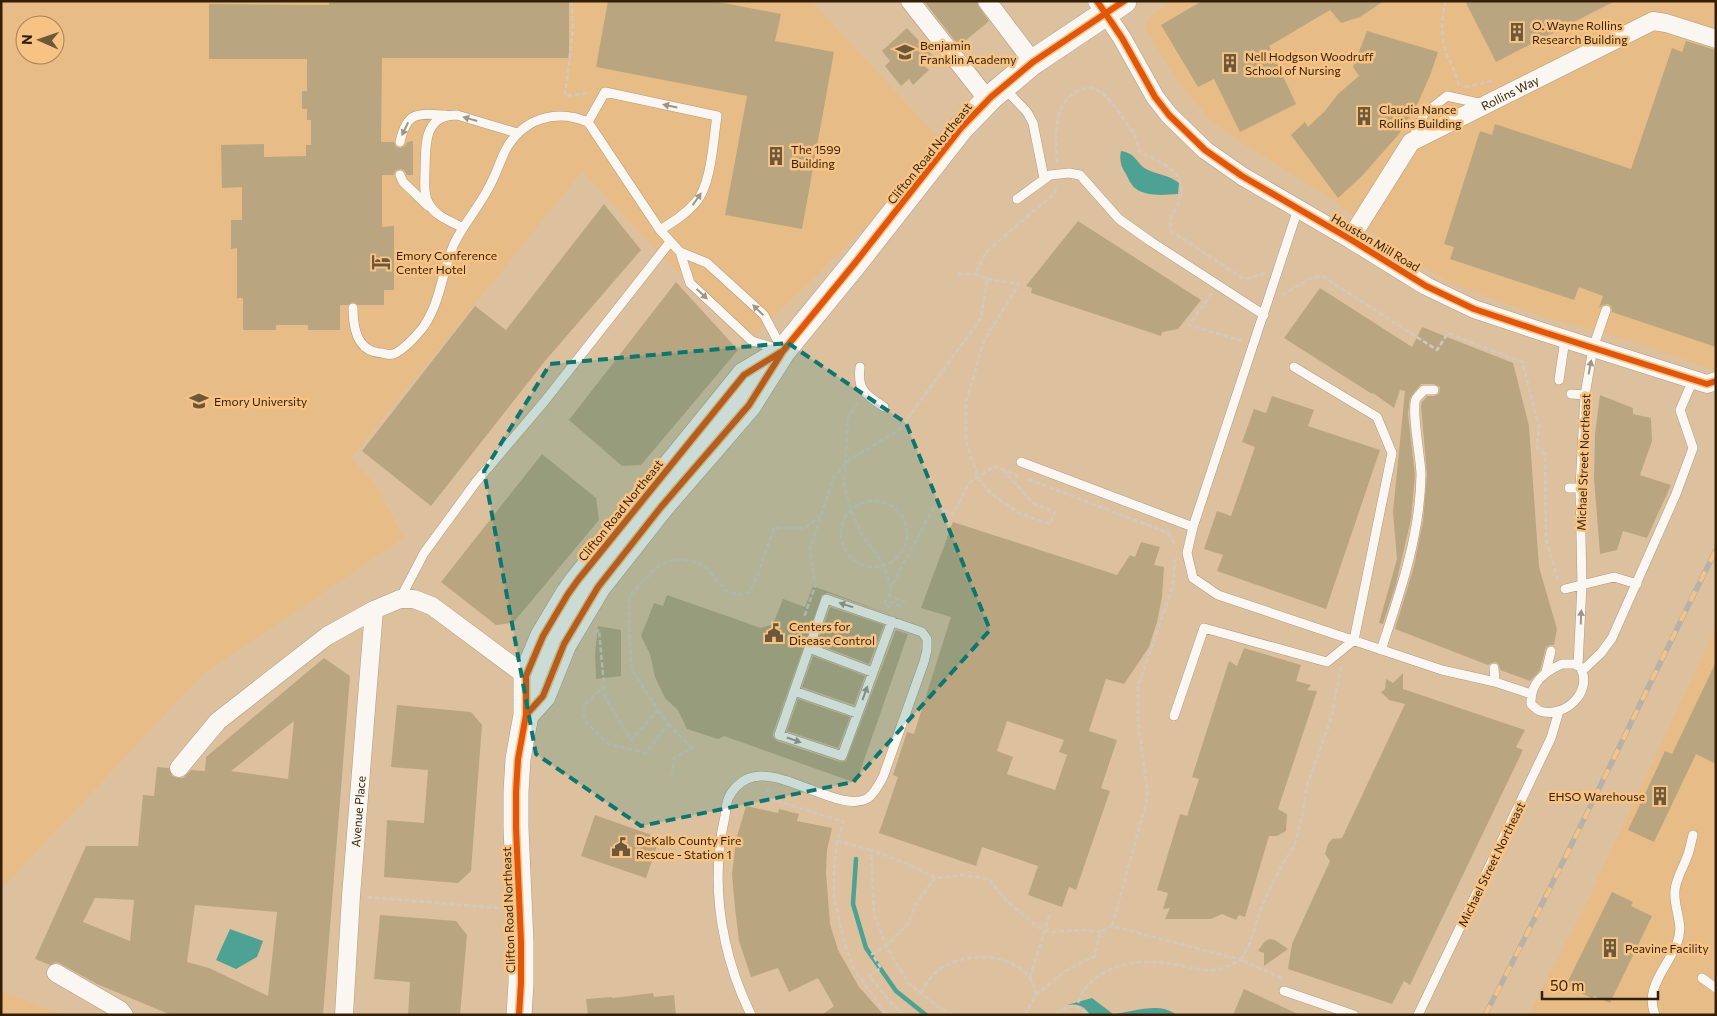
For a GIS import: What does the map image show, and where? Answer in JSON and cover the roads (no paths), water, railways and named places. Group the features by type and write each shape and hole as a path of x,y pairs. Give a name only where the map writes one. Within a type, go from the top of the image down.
{"main road":[{"name":"Clifton Road Northeast","path":"526,715 543,696 564,644 598,587 661,507 750,405 783,351 956,134 996,93 1033,62 1109,5"},
{"name":"Clifton Road Northeast","path":"519,1015 521,983 516,792 520,744 526,715 526,676 543,636 568,594 593,561 744,375 783,351"}],"street":[{"path":"910,1 996,93"},
{"path":"988,1 1033,62"},
{"name":"Houston Mill Road","path":"1109,5 1155,97 1169,115 1204,150 1242,176 1426,286 1474,309 1565,340 1705,382"},
{"name":"Rollins Way","path":"1411,142 1652,21 1666,23 1716,39"},
{"path":"1350,239 1411,142"},
{"path":"179,768 218,721 328,636 374,610 400,599 414,599 432,606 526,676"},
{"name":"Avenue Place","path":"344,1015 351,896 374,610"},
{"path":"56,973 122,1012"}],"lane":[{"path":"588,122 605,92 717,116 709,165 701,194 685,214 660,230"},
{"path":"996,93 1027,112 1033,123 1044,178"},
{"path":"1411,142 1424,114 1447,96 1485,104"},
{"path":"400,142 403,128 409,120 418,114 457,115 517,133"},
{"path":"433,210 427,202 425,192 426,139 431,128 446,115"},
{"path":"353,308 356,335 363,347 376,353 393,354 408,343 424,326 436,302 454,245 490,185 505,151 517,133 536,120 554,116 576,116 588,122 670,242 680,252 707,263 764,315 783,351"},
{"path":"1017,199 1044,178 1058,173 1080,175 1119,219 1264,315"},
{"path":"400,175 403,182 438,215 463,228"},
{"path":"1298,209 1193,527 1187,553 1194,578 1218,595 1442,670 1495,682 1530,694"},
{"path":"400,599 424,553 476,482 544,402 670,242"},
{"path":"680,252 690,282 752,341 783,351"},
{"name":"Michael Street Northeast","path":"1580,668 1582,590 1580,488 1584,395 1593,348 1606,310"},
{"path":"1559,380 1565,340"},
{"path":"860,367 860,385 864,393 884,407"},
{"path":"1174,716 1204,628 1327,662 1358,642 1392,453 1377,417 1294,367"},
{"path":"1580,668 1584,679 1582,690 1572,704 1559,712 1539,711 1531,704 1530,694 1534,685 1546,672 1562,664 1580,668 1601,653 1612,638 1676,494 1693,448 1680,410 1705,382"},
{"path":"1381,650 1406,572 1418,511 1421,474 1416,398 1424,390 1434,390"},
{"path":"1571,394 1584,395"},
{"path":"1022,462 1193,527"},
{"path":"1569,488 1580,488"},
{"path":"1565,589 1582,590 1614,577 1637,584"},
{"path":"751,1015 730,960 722,925 719,889 720,841 728,798 735,788 748,778 763,776 851,801 861,801 869,797 877,789 890,759 927,650 927,639 922,632 896,622 826,599 780,735 842,756 872,672 896,622"},
{"path":"809,648 872,672"},
{"path":"1546,672 1551,651"},
{"path":"1494,668 1495,682"},
{"path":"794,691 858,713"},
{"name":"Michael Street Northeast","path":"1418,1015 1551,738 1559,712"},
{"path":"1655,1015 1652,1001 1655,986 1678,943 1680,928 1674,898 1675,888 1693,834"},
{"path":"1702,978 1716,988"},
{"path":"1284,991 1354,1015"}],"water":[{"path":"1121,151 1133,156 1146,169 1179,183 1178,194 1150,194 1135,188 1122,166"},
{"path":"230,929 263,941 257,957 236,969 216,960"},
{"path":"1092,998 1113,1014 1154,1008 1170,1011 1177,1015 1090,1015 1086,1009 1080,1006 1074,1004 1067,1005"}],"waterway":[{"path":"856,859 853,904 866,948 896,991 926,1015"}],"railway":[{"path":"1485,1015 1544,900 1716,550"}],"place":[{"name":"O. Wayne Rollins Research Building","path":"1517,32"},
{"name":"Benjamin Franklin Academy","path":"905,52"},
{"name":"Nell Hodgson Woodruff School of Nursing","path":"1230,63"},
{"name":"Claudia Nance Rollins Building","path":"1364,116"},
{"name":"The 1599 Building","path":"776,156"},
{"name":"Emory Conference Center Hotel","path":"381,262"},
{"name":"Emory University","path":"199,401"},
{"name":"Centers for Disease Control","path":"774,633"},
{"name":"EHSO Warehouse","path":"1660,796"},
{"name":"DeKalb County Fire Rescue - Station 1","path":"621,847"},
{"name":"Peavine Facility","path":"1610,948"}]}
